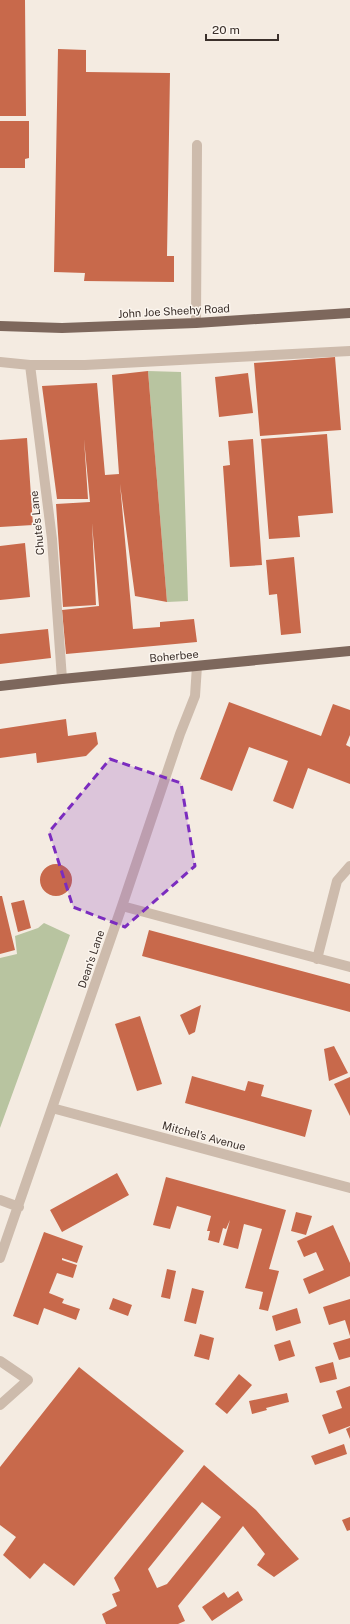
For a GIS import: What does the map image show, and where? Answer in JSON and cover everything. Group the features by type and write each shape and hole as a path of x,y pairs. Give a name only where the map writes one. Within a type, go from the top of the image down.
{"main road":[{"name":"John Joe Sheehy Road","path":"0,326 62,328 196,323 350,313"},
{"name":"Boherbee","path":"0,686 350,651"}],"street":[{"path":"196,323 197,145"},
{"path":"0,362 85,365 350,351"},
{"name":"Chute's Lane","path":"30,364 52,539 62,679"},
{"name":"Dean's Lane","path":"0,1258 180,734 195,696 197,666"},
{"path":"317,959 337,881 350,866"},
{"path":"122,906 350,967"},
{"name":"Mitchel's Avenue","path":"52,1108 350,1188"},
{"path":"0,1200 18,1207"},
{"path":"0,1361 28,1380 0,1405"}],"highlighted area":[{"path":"110,759 181,783 195,866 125,927 73,907 49,832"}],"green space":[{"path":"148,371 181,372 188,601 167,602"},
{"path":"44,923 70,935 0,1128 0,958 17,954 15,936 38,928"}],"building":[{"path":"0,0 25,0 26,116 0,116"},
{"path":"58,49 86,50 86,72 170,73 167,256 174,256 174,282 84,281 85,273 54,272"},
{"path":"0,121 29,121 29,158 25,159 25,168 0,168"},
{"path":"335,357 341,430 260,436 254,363"},
{"path":"148,371 167,602 135,596 120,484 133,629 160,627 160,622 194,619 197,642 66,654 62,610 99,606 92,523 96,605 63,607 56,504 90,502 84,439 88,499 57,499 42,386 97,383 105,475 119,474 112,375"},
{"path":"248,373 253,413 219,417 215,377"},
{"path":"327,434 333,513 298,516 300,537 269,539 261,439"},
{"path":"27,438 33,525 0,527 0,440"},
{"path":"253,439 262,565 230,567 223,466 230,465 228,441"},
{"path":"25,543 30,597 0,600 0,546"},
{"path":"294,557 301,633 281,635 277,594 269,595 266,560"},
{"path":"48,629 51,658 0,664 0,634"},
{"path":"229,702 321,736 333,704 350,710 350,735 346,745 350,747 350,784 308,768 293,809 273,801 288,761 249,747 232,791 200,779"},
{"path":"66,719 68,736 96,732 98,744 86,756 37,763 36,753 0,758 0,729"},
{"path":"53,864 59,864 68,868 72,880 68,892 59,896 53,896 44,892 40,883 40,877 44,868"},
{"path":"0,896 2,896 15,950 0,954"},
{"path":"24,900 31,928 18,932 11,903"},
{"path":"149,930 350,984 350,1012 142,956"},
{"path":"201,1005 195,1032 189,1035 180,1015"},
{"path":"140,1016 162,1084 137,1091 115,1024"},
{"path":"334,1046 348,1073 329,1081 324,1049"},
{"path":"192,1076 245,1091 248,1081 264,1085 261,1096 312,1110 305,1137 185,1103"},
{"path":"350,1077 350,1116 334,1084"},
{"path":"117,1173 129,1195 62,1232 50,1210"},
{"path":"166,1177 286,1210 269,1269 279,1271 268,1311 259,1309 263,1292 245,1288 262,1229 244,1224 238,1249 223,1245 230,1220 226,1229 223,1228 219,1243 208,1240 210,1231 207,1231 211,1216 177,1206 170,1229 153,1225"},
{"path":"296,1212 312,1216 306,1235 291,1231"},
{"path":"333,1225 350,1263 350,1276 309,1294 303,1279 324,1270 316,1252 304,1257 297,1241"},
{"path":"44,1232 83,1246 77,1263 62,1258 62,1260 77,1265 73,1278 57,1273 49,1293 64,1299 62,1303 80,1309 76,1320 44,1308 38,1325 13,1316"},
{"path":"167,1269 176,1271 170,1299 161,1297"},
{"path":"192,1288 204,1291 196,1324 184,1321"},
{"path":"113,1298 132,1305 128,1316 109,1309"},
{"path":"350,1299 350,1336 345,1320 329,1325 323,1307"},
{"path":"297,1308 301,1323 276,1331 272,1316"},
{"path":"200,1334 214,1338 209,1360 194,1356"},
{"path":"350,1338 350,1357 339,1360 333,1343"},
{"path":"290,1340 295,1356 279,1361 274,1345"},
{"path":"333,1362 337,1379 320,1383 315,1367"},
{"path":"79,1367 184,1451 74,1586 44,1563 30,1579 3,1555 16,1537 0,1525 0,1467"},
{"path":"239,1374 252,1385 227,1414 215,1404"},
{"path":"350,1386 350,1426 329,1434 322,1415 342,1408 336,1391"},
{"path":"287,1393 289,1402 266,1408 267,1410 252,1414 249,1401"},
{"path":"350,1427 350,1439 346,1429"},
{"path":"344,1444 347,1454 315,1465 311,1456"},
{"path":"204,1465 256,1510 299,1559 274,1577 257,1565 265,1554 243,1526 178,1606 185,1621 178,1624 106,1624 102,1614 117,1606 112,1594 120,1591 114,1578","holes":["202,1502 221,1517 167,1584 157,1588 148,1569"]},
{"path":"350,1517 350,1530 347,1531 342,1520"},
{"path":"238,1591 243,1600 212,1621 202,1607 224,1592 228,1598"}]}
